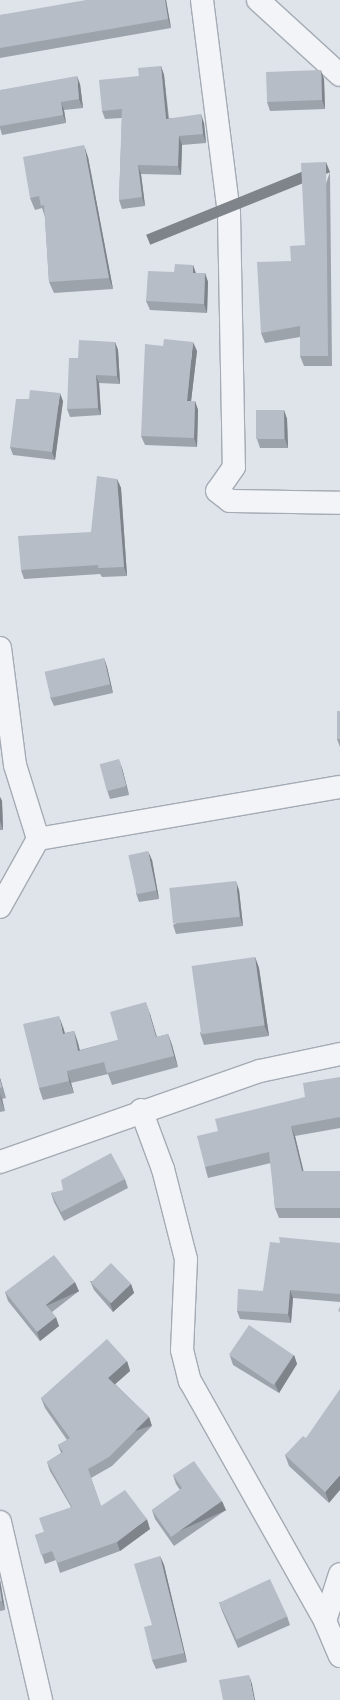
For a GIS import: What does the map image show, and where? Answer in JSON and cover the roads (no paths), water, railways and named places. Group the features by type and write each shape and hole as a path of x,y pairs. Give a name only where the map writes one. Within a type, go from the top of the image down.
{"street":[{"path":"202,0 228,213 234,467 217,491 230,500 340,503"},
{"path":"258,0 340,75"},
{"path":"0,648 15,765 38,839 0,907"},
{"path":"38,839 340,787"},
{"path":"0,1162 141,1110 260,1071 340,1054"},
{"path":"141,1110 163,1169 186,1259 182,1350 190,1381 325,1621 340,1656"},
{"path":"0,1522 41,1700"},
{"path":"325,1621 340,1574"}]}
